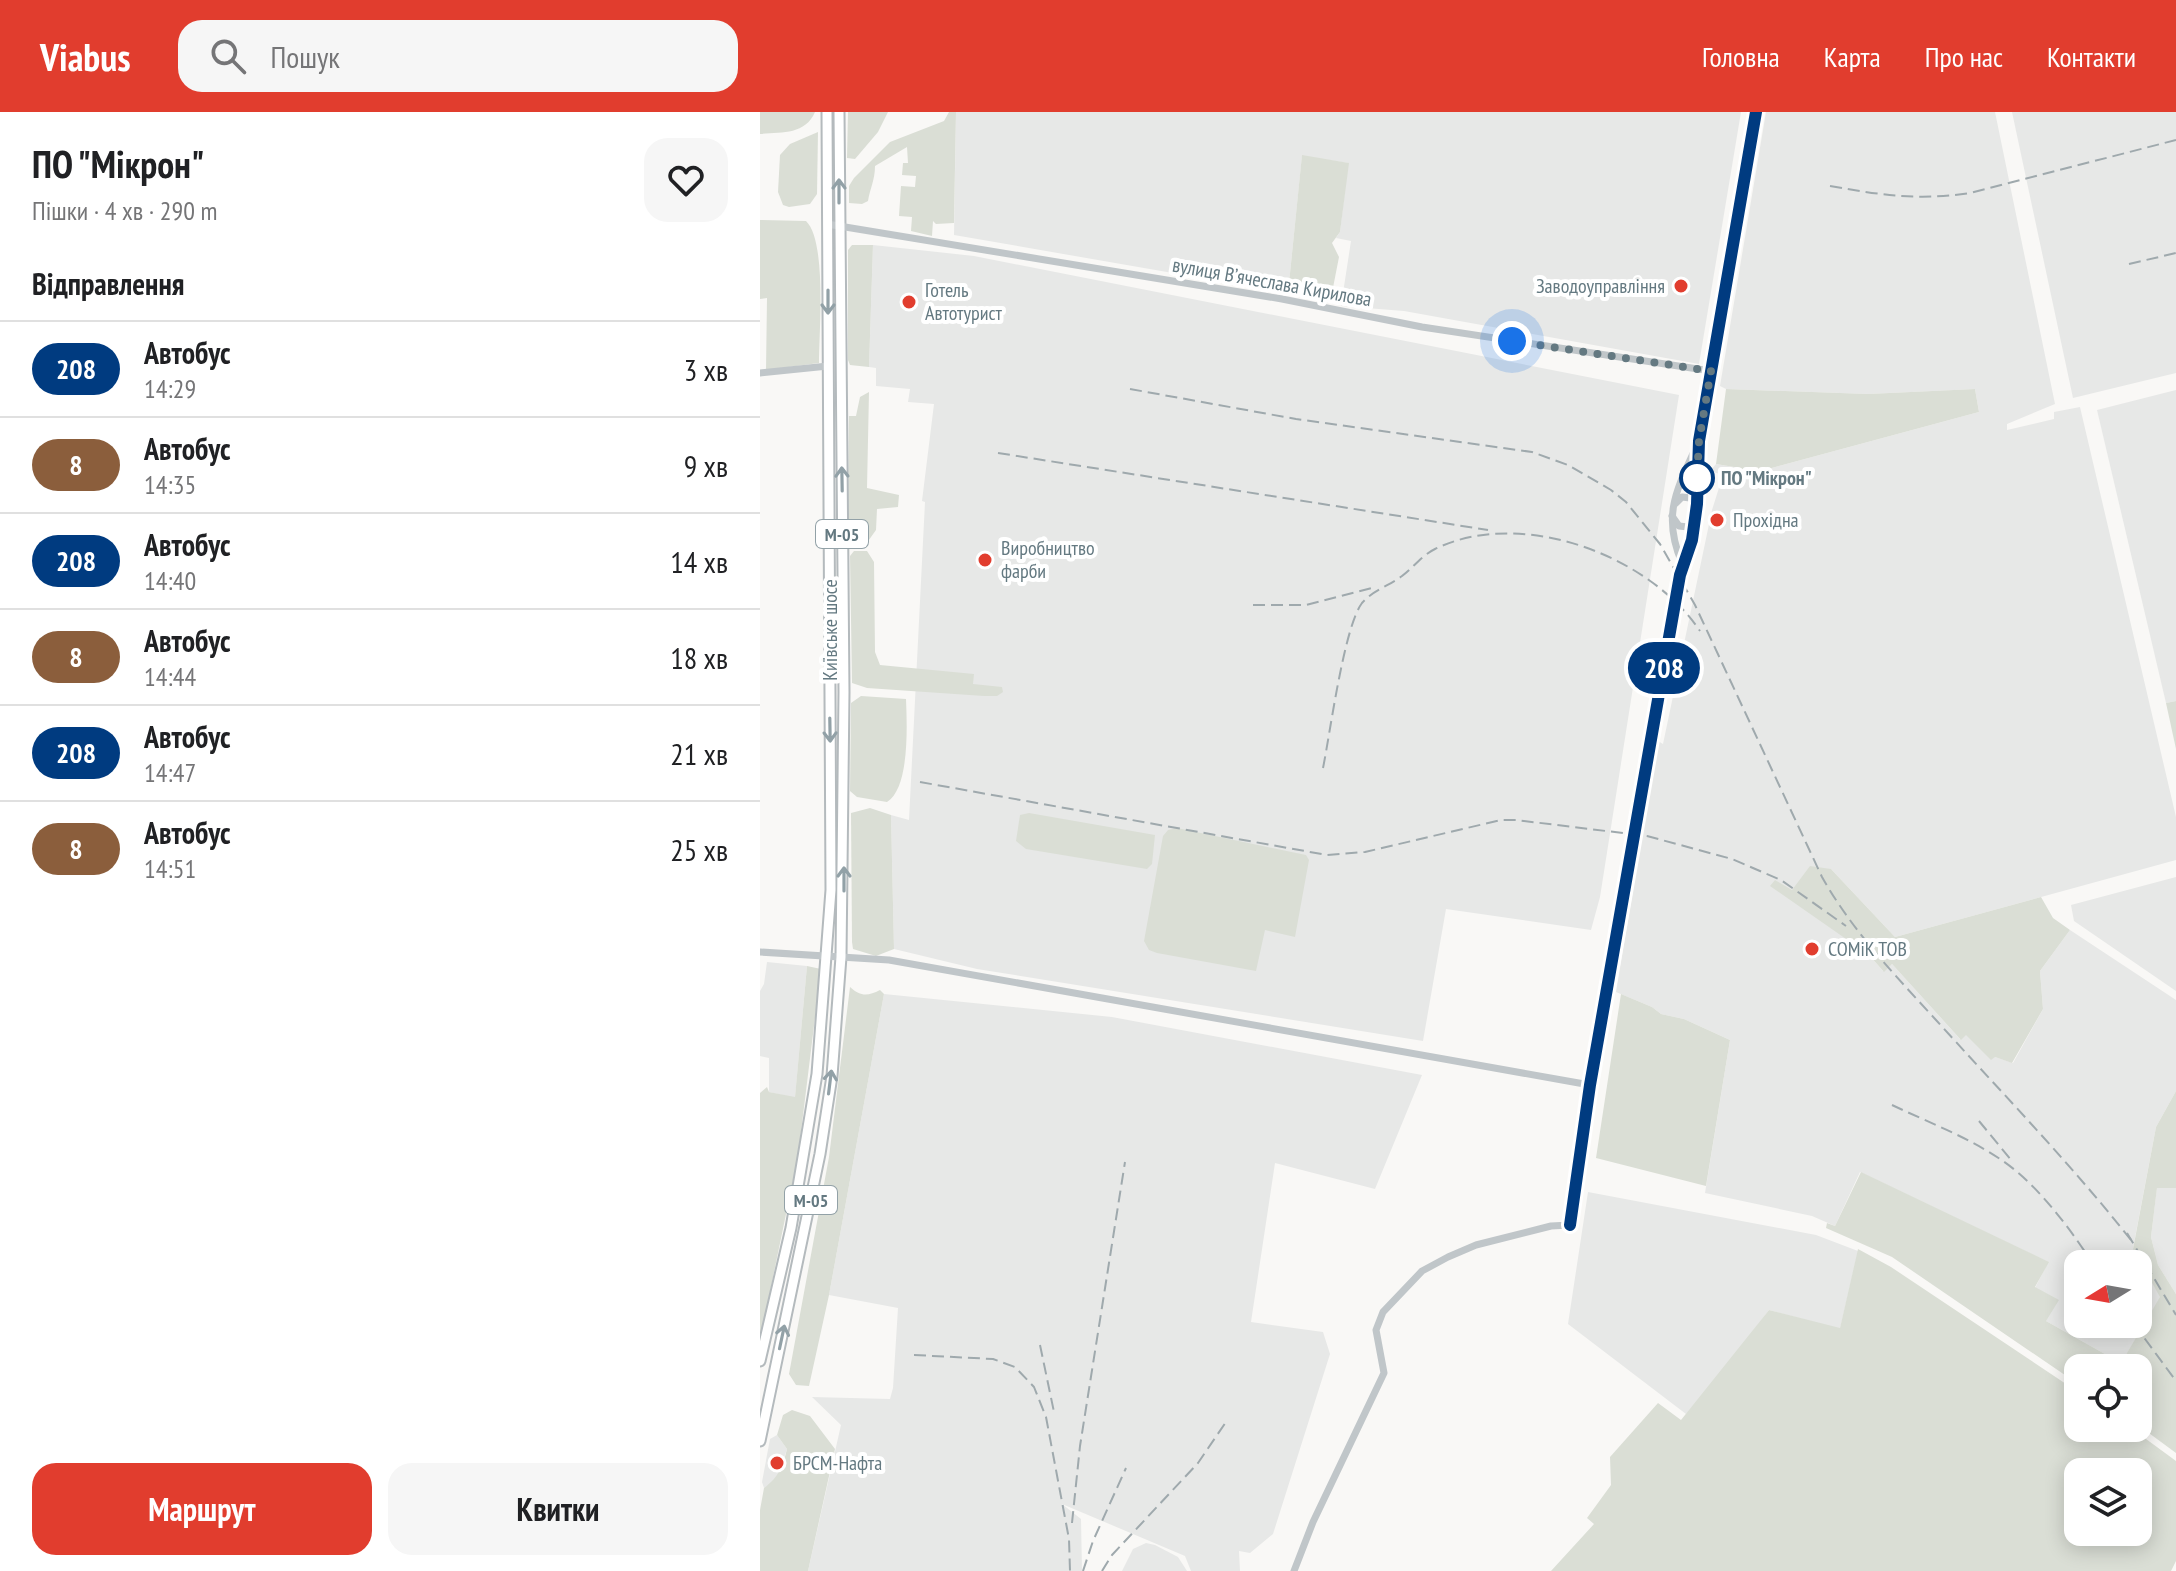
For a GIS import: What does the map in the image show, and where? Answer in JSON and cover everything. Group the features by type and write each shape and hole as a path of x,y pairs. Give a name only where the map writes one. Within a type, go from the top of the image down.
{"main road":[{"name":"Київське шосе","path":"827,112 832,880 827,956"},
{"name":"М-05","path":"760,1441 820,1154 832,1076 841,957 844,677 839,112"},
{"name":"М-05","path":"760,1361 805,1152 817,1074 827,956"}],"street":[{"path":"1294,1571 1313,1522 1384,1373 1376,1330 1383,1312 1422,1271 1448,1257 1476,1245 1551,1226 1570,1225 1590,1085 1682,563 1692,540 1697,504 1699,441 1756,112"},
{"name":"вулиця Вʼячеслава Кирилова","path":"827,224 1295,301 1422,327 1711,371"},
{"path":"760,373 828,366"},
{"path":"1682,563 1671,534 1672,516 1699,441"},
{"path":"1674,504 1682,497 1690,498 1697,504"},
{"path":"1672,516 1679,526 1688,527 1694,520"},
{"path":"760,952 889,960 1590,1085"}],"shaded area":[{"path":"760,112 815,112 799,129 760,134"},
{"path":"848,112 888,112 878,132 855,159 847,158"},
{"path":"949,112 956,112 954,223 936,224 933,221 932,236 911,231 912,217 899,216 901,186 915,187 916,176 902,175 903,163 908,163 907,147 875,166 868,201 849,203 849,186 854,178 890,142 944,121"},
{"path":"956,112 1741,112 1699,364 1404,311 1341,306 1351,241 1336,238 1340,232 1348,163 1302,156 1288,293 954,235"},
{"path":"1766,112 1995,112 2055,404 2007,424 2007,430 2054,419 2054,412 2080,407 2176,817 2176,860 1895,937 1831,869 1869,955 1883,971 1892,964 1960,1039 1966,1034 1995,1057 2013,1063 2043,1009 2040,971 2070,930 2176,1000 2176,1091 2156,1127 2134,1250 2064,1250 2064,1331 2046,1321 2035,1288 2048,1262 1860,1172 1835,1226 1812,1216 1705,1193 1730,1040 1684,1019 1661,1014 1616,992 1658,741 1663,744 1712,510 1723,475 1710,471 1716,464 1740,468 1742,476 1979,412 1975,389 1868,394 1726,389 1720,386"},
{"path":"2012,112 2176,112 2176,373 2073,398"},
{"path":"818,132 817,194 810,204 783,205 778,192 780,155 790,144"},
{"path":"1302,155 1349,163 1340,232 1332,243 1339,257 1330,303 1288,293"},
{"path":"760,220 806,221 813,232 819,267 819,363 766,370 767,298 760,299"},
{"path":"852,245 873,245 869,367 850,365 848,360 848,250"},
{"path":"873,245 974,256 1679,395 1600,897 1591,930 1446,909 1423,1041 977,969 894,949 891,815 909,820 925,502 922,501 934,404 908,402 910,389 876,386 876,368 869,367"},
{"path":"1726,389 1868,394 1975,389 1979,412 1742,476 1740,468 1716,464"},
{"path":"2176,390 2176,701 2166,703 2097,410"},
{"path":"869,392 867,488 899,495 898,507 877,509 876,530 866,544 848,539 849,416 856,416 860,397"},
{"path":"854,551 867,551 874,562 875,652 880,665 974,674 973,684 1002,687 1003,692 997,696 984,696 867,688 852,683 850,556"},
{"path":"861,696 906,699 903,770 900,784 887,802 857,797 850,791 851,703"},
{"path":"2176,701 2176,749 2166,703"},
{"path":"870,808 891,815 894,949 876,956 853,949 852,942 851,813"},
{"path":"1029,813 1155,835 1152,864 1147,869 1026,849 1016,841 1020,815"},
{"path":"1177,828 1306,855 1309,860 1295,937 1265,930 1256,971 1157,953 1149,950 1144,941 1163,836 1168,830"},
{"path":"1810,866 1831,869 1895,937 2041,897 2053,918 2070,930 2040,971 2043,1009 2012,1063 1995,1057 1991,1060 1966,1035 1961,1040 1892,964 1884,972 1869,955 1770,886 1775,880 1792,890"},
{"path":"2176,877 2176,991 2074,921 2071,905"},
{"path":"767,962 807,966 795,1098 769,1092 769,1058 760,1056 760,991"},
{"path":"807,966 821,969 798,1156 760,1340 760,1093 767,1087 769,1092 795,1097"},
{"path":"850,987 861,994 880,990 884,994 829,1295 809,1386 796,1385 789,1374 829,1157"},
{"path":"884,994 1112,1017 1422,1075 1375,1189 1275,1163 1251,1322 1323,1332 1330,1354 1273,1534 1250,1553 1239,1551 1240,1571 1191,1571 1185,1556 1062,1504 1081,1519 1082,1571 808,1571 841,1425 812,1397 890,1399 893,1388 898,1308 829,1295"},
{"path":"1621,994 1661,1014 1684,1019 1730,1040 1706,1186 1596,1158"},
{"path":"2176,1091 2176,1188 2157,1188 2151,1237 2158,1265 2176,1294 2176,1453 2152,1435 2152,1354 2126,1354 2136,1338 2152,1338 2152,1311 2160,1297 2152,1283 2152,1250 2133,1249 2156,1127"},
{"path":"1861,1172 2049,1262 2035,1287 2059,1300 2046,1321 2064,1331 2064,1338 2076,1338 2105,1354 2064,1354 2064,1374 1892,1257 1826,1228 1827,1223 1835,1226"},
{"path":"2157,1187 2176,1188 2176,1294 2158,1265 2151,1237"},
{"path":"1588,1192 1816,1235 1858,1251 1840,1329 1769,1310 1686,1414 1568,1324"},
{"path":"1858,1249 1891,1267 2064,1383 2064,1442 2150,1442 2176,1461 2176,1561 2171,1571 1551,1571 1594,1524 1587,1518 1611,1485 1610,1457 1658,1403 1681,1420 1769,1310 1840,1328"},
{"path":"2152,1281 2161,1297 2152,1312"},
{"path":"2076,1338 2136,1338 2126,1354 2105,1354"},
{"path":"792,1410 810,1416 835,1449 808,1571 760,1571 760,1510 764,1488 777,1475 784,1461 787,1449 777,1435 783,1415"},
{"path":"777,1435 787,1449 777,1479 764,1488 762,1482 770,1439"},
{"path":"1146,1543 1178,1557 1187,1571 1122,1571 1133,1549"}],"railway":[{"path":"1830,186 1900,196 1933,197 1970,193 2176,140"},
{"path":"2129,264 2176,253"},
{"path":"1130,389 1296,419 1532,452 1568,465 1626,502 1660,544 1695,605 1822,877 1847,916 1890,969 2060,1156 2131,1240"},
{"path":"998,453 1488,530"},
{"path":"1323,768 1355,616 1366,599 1402,576 1435,549 1469,537 1506,533 1543,536 1581,546 1649,580 1677,604 1700,631"},
{"path":"1253,605 1306,605 1376,587"},
{"path":"920,782 1327,855 1365,852 1501,820 1647,836 1732,859 1781,880 1846,926"},
{"path":"1892,1105 1960,1136 2009,1165 2052,1207 2083,1250"},
{"path":"1979,1121 2012,1161"},
{"path":"1072,1523 1080,1446 1125,1162"},
{"path":"2127,1233 2176,1315"},
{"path":"2144,1338 2176,1381"},
{"path":"1040,1345 1054,1412"},
{"path":"914,1355 993,1359 1015,1367 1034,1387 1046,1417 1069,1539 1070,1571"},
{"path":"1102,1571 1112,1555 1198,1463 1226,1422"},
{"path":"1083,1571 1126,1468"}],"bus line":[{"name":"208","path":"1570,1225 1590,1085 1682,563 1692,540 1697,504 1699,441 1756,112"}],"place":[{"name":"Заводоуправління","path":"1681,286"},
{"name":"Готель Автотурист","path":"909,302"},
{"name":"ПО \"Мікрон\"","path":"1697,478"},
{"name":"Прохідна","path":"1717,520"},
{"name":"Виробництво фарби","path":"985,560"},
{"name":"СОМіК ТОВ","path":"1812,949"},
{"name":"БРСМ-Нафта","path":"777,1463"}],"route":[{"path":"1512,341 1711,371 1699,441 1697,478"}]}
